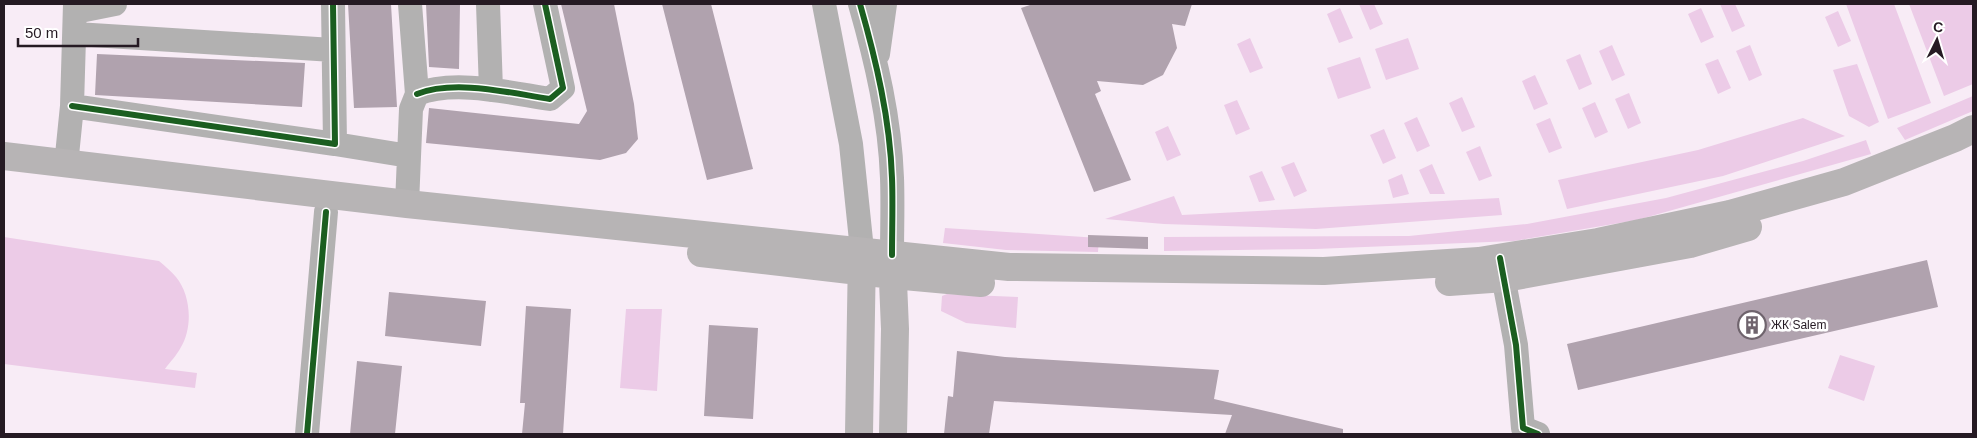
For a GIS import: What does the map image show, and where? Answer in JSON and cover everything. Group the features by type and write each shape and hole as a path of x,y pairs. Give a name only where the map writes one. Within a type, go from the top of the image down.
{"main road":[{"path":"1502,268 1598,242 1730,214 1844,182 1973,129"},
{"path":"4,156 893,265 1324,271 1479,261 1502,268 1690,244 1852,197 1973,148"},
{"path":"4,174 326,212 862,260"},
{"path":"859,434 862,260"},
{"path":"893,265 893,434"}],"street":[{"path":"76,16 115,4"},
{"path":"333,4 335,144"},
{"path":"407,204 411,109 417,94 410,4"},
{"path":"488,4 491,90"},
{"path":"417,94 433,88 491,90 550,99 563,88 545,4"},
{"path":"824,4 851,144 862,260"},
{"path":"860,4 883,100 892,177 893,265"},
{"path":"876,65 885,4"},
{"path":"76,16 333,50"},
{"path":"66,165 72,106 76,16"},
{"path":"72,106 408,156"},
{"path":"307,434 326,212"},
{"path":"1502,268 1516,345 1527,432"}],"shaded area":[{"path":"1359,4 1374,4 1383,24 1370,30"},
{"path":"1720,4 1735,4 1745,26 1732,32"},
{"path":"1846,4 1894,4 1931,103 1888,119"},
{"path":"1909,4 1973,4 1973,84 1944,96"},
{"path":"1340,8 1353,38 1339,43 1327,14"},
{"path":"1701,8 1714,37 1701,43 1688,14"},
{"path":"1838,11 1851,41 1838,47 1825,17"},
{"path":"1250,38 1263,68 1250,73 1237,44"},
{"path":"1408,38 1419,69 1386,80 1375,49"},
{"path":"1612,45 1625,75 1612,81 1599,51"},
{"path":"1750,45 1762,75 1749,81 1736,51"},
{"path":"1580,54 1592,84 1579,90 1566,60"},
{"path":"1360,57 1371,88 1338,99 1327,68"},
{"path":"1718,59 1731,88 1718,94 1705,64"},
{"path":"1857,64 1879,122 1869,127 1849,116 1833,70"},
{"path":"1535,75 1548,104 1534,110 1522,81"},
{"path":"1629,93 1641,123 1628,129 1615,99"},
{"path":"1973,96 1973,111 1905,140 1897,128"},
{"path":"1462,97 1475,127 1462,132 1449,103"},
{"path":"1237,100 1250,129 1236,135 1224,105"},
{"path":"1595,102 1608,132 1595,138 1582,108"},
{"path":"1417,117 1430,146 1417,152 1404,123"},
{"path":"1550,118 1562,148 1549,153 1536,124"},
{"path":"1803,118 1845,136 1723,176 1567,209 1558,180 1698,150"},
{"path":"1168,126 1181,155 1167,161 1155,132"},
{"path":"1384,129 1396,158 1383,164 1370,135"},
{"path":"1866,140 1871,154 1637,220 1514,241 1315,249 1164,251 1164,237 1409,236 1527,224 1666,198 1803,161"},
{"path":"1480,146 1492,176 1479,181 1466,152"},
{"path":"1294,162 1307,191 1294,197 1281,167"},
{"path":"1432,164 1445,194 1430,194 1419,170"},
{"path":"1262,171 1275,200 1259,202 1249,176"},
{"path":"1402,174 1409,194 1393,198 1388,180"},
{"path":"1174,196 1182,215 1499,198 1502,215 1316,229 1164,224 1105,219"},
{"path":"945,228 1099,238 1098,252 1006,250 943,243"},
{"path":"4,237 159,261 181,284 189,311 185,339 178,353 165,369 197,373 195,388 4,364"},
{"path":"947,294 1018,297 1016,328 966,323 941,311 942,296"},
{"path":"626,309 662,309 657,391 620,388"},
{"path":"1840,355 1875,366 1864,401 1828,388"}],"building":[{"path":"348,4 391,4 397,107 354,108"},
{"path":"426,4 460,4 459,69 429,67"},
{"path":"561,4 614,4 634,104 638,139 626,153 600,160 426,143 429,108 579,124 587,111"},
{"path":"662,4 711,4 753,169 707,180"},
{"path":"1033,4 1192,4 1185,26 1172,24 1177,48 1163,75 1143,85 1097,81 1101,91 1095,94 1131,180 1094,192 1021,8"},
{"path":"97,54 305,63 302,107 95,95"},
{"path":"1088,235 1148,237 1148,249 1088,247"},
{"name":"ЖК Salem","path":"1927,260 1938,307 1578,390 1567,344"},
{"path":"389,292 486,301 481,346 385,336"},
{"path":"526,306 571,309 563,434 522,434 525,403 520,403"},
{"path":"709,325 758,328 753,419 704,416"},
{"path":"957,351 1005,357 1219,370 1214,399 1343,429 1343,434 1225,434 1232,415 994,401 989,434 944,434 948,396 953,397"},
{"path":"357,361 402,366 395,434 350,434"}],"cycle path":[{"path":"72,106 335,144 333,4"},
{"path":"417,94 432,90 465,87 550,99 563,88 545,4"},
{"path":"860,4 877,68 891,156 892,255"},
{"path":"307,434 326,212"},
{"path":"1500,258 1516,345 1523,428 1538,434"}],"place":[{"name":"ЖК Salem","path":"1752,325"}]}
